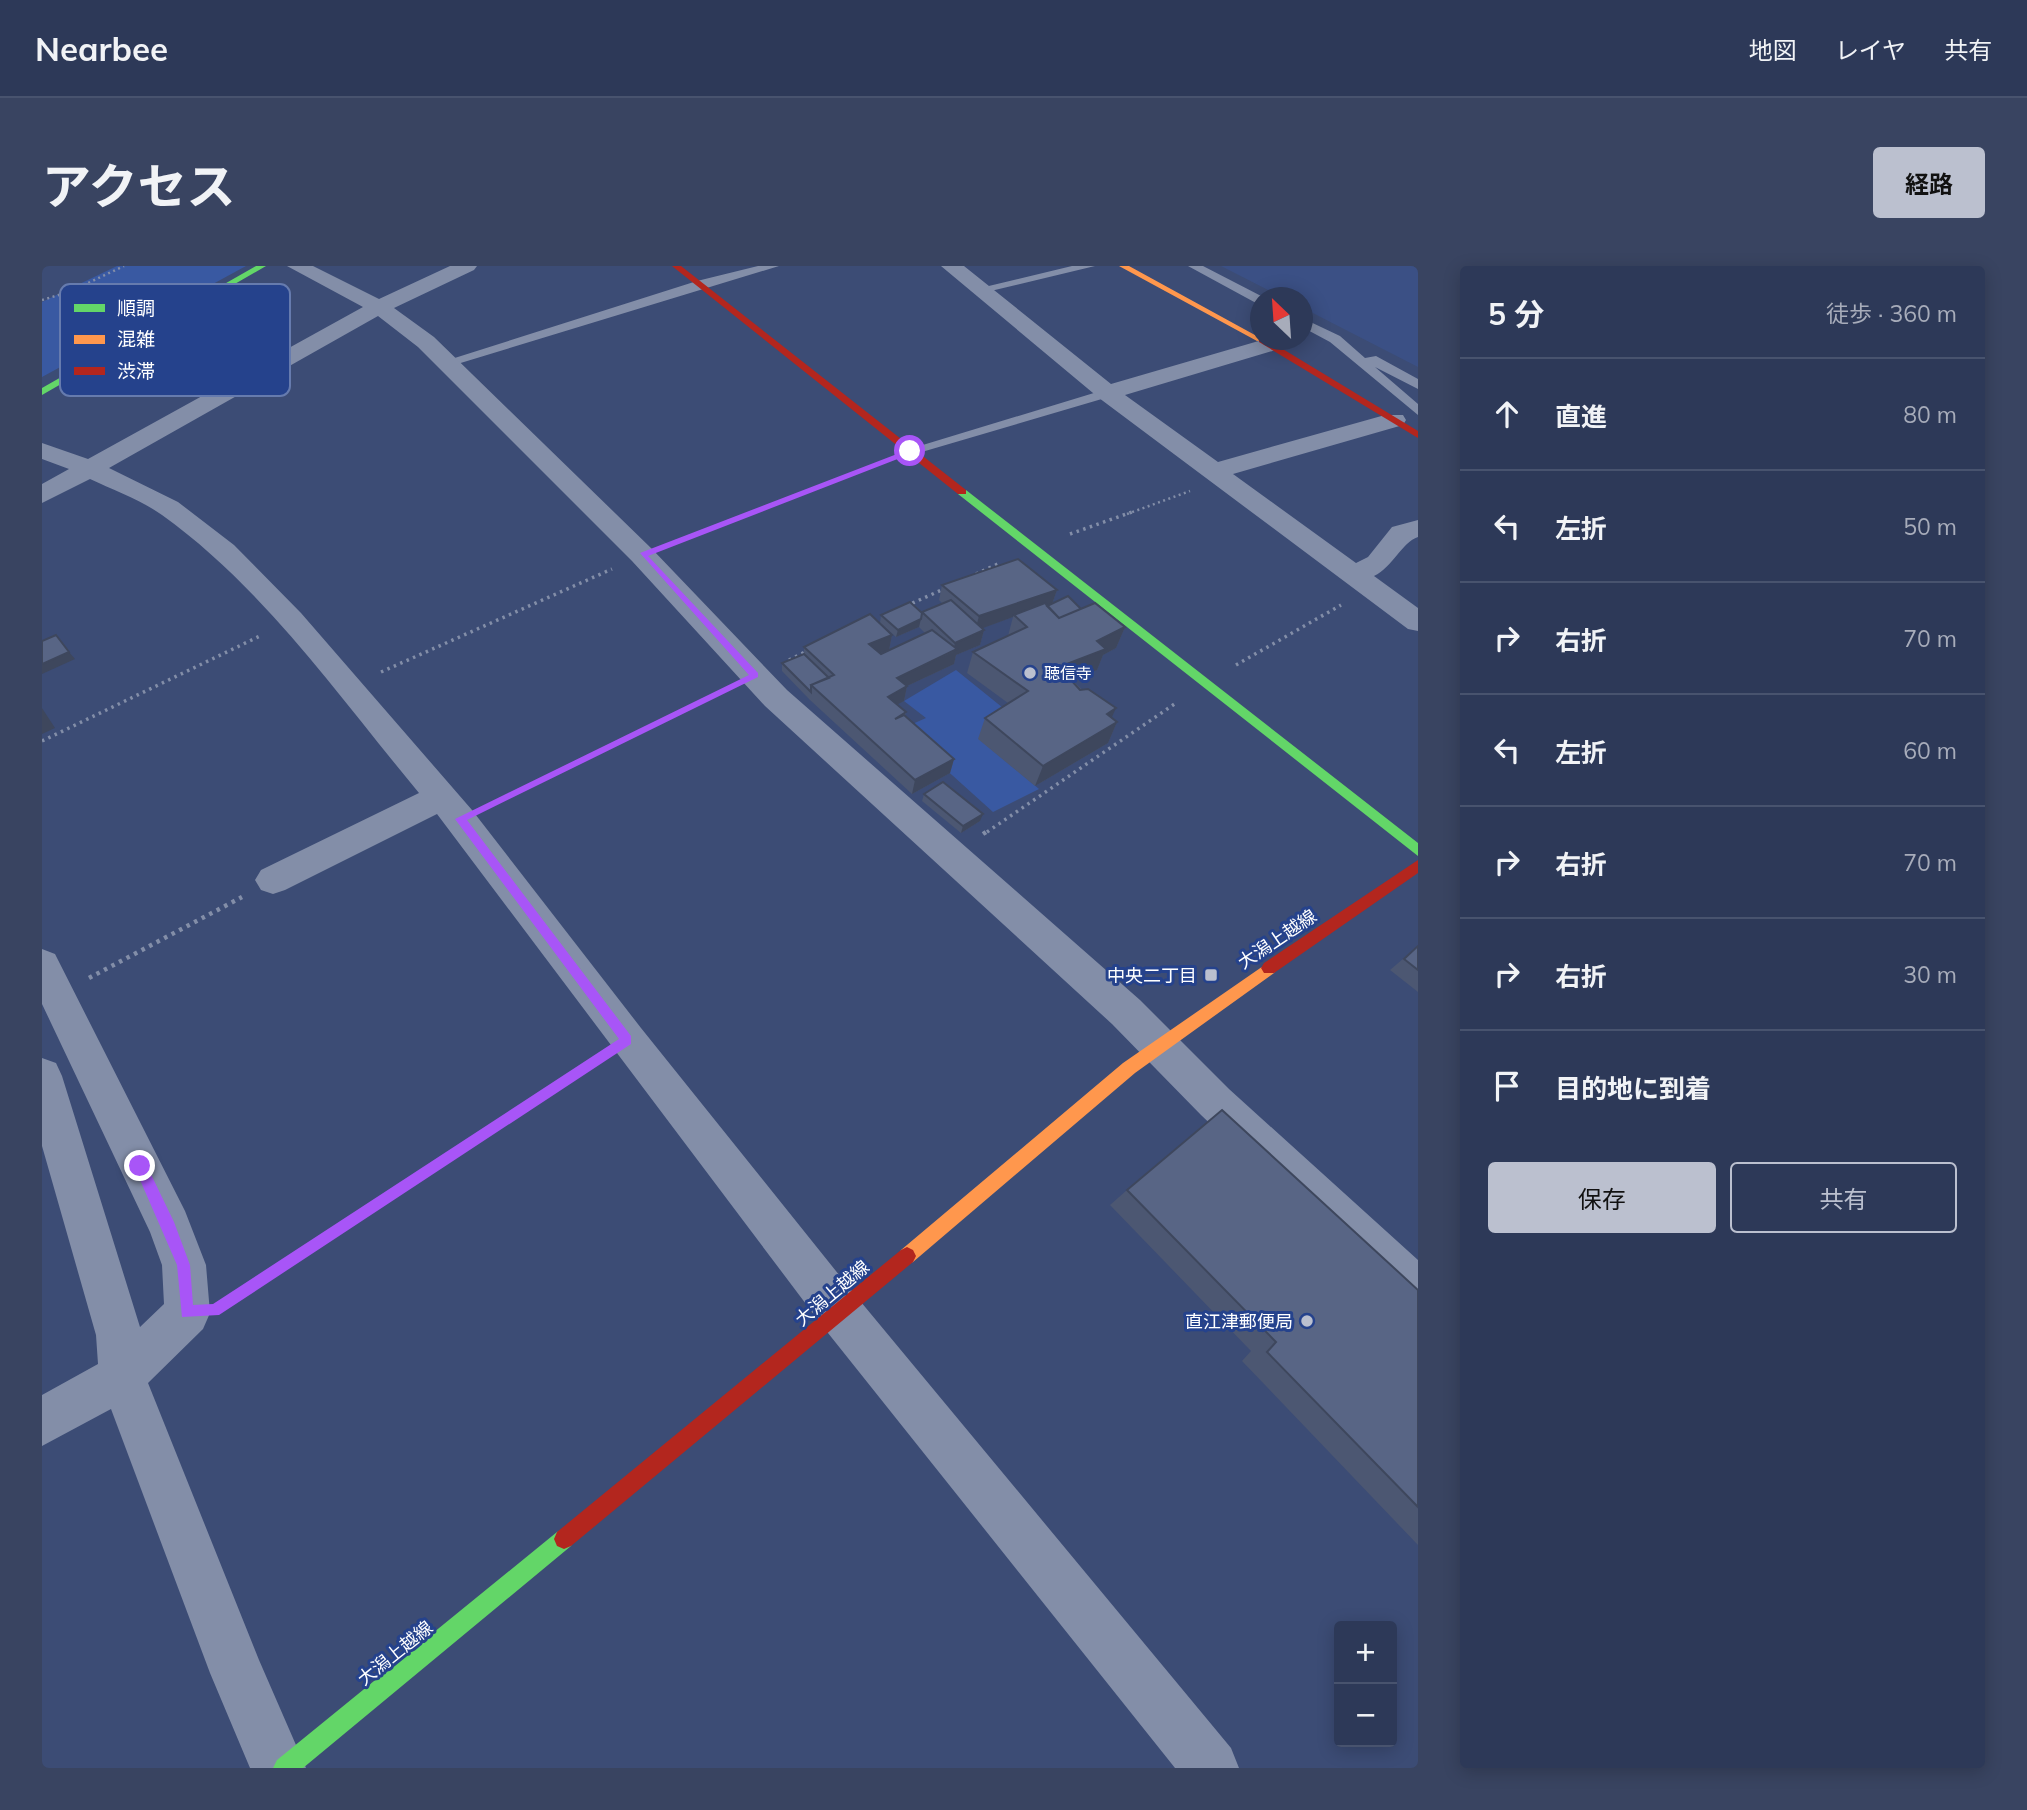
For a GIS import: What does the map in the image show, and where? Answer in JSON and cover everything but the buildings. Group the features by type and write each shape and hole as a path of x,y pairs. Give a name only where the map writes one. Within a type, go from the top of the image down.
{"street":[{"path":"231,284 262,266"},
{"path":"297,266 379,307 449,362 642,555 755,675 1160,1045 1215,1102 1418,1290"},
{"path":"290,356 379,307 467,266"},
{"path":"676,266 1418,851"},
{"path":"951,266 1107,393 1418,622"},
{"path":"1123,266 1250,333"},
{"path":"1107,393 1250,346"},
{"path":"1280,350 1418,435"},
{"path":"42,392 60,382"},
{"path":"42,495 219,396"},
{"path":"1217,475 1394,420"},
{"path":"42,450 89,468 169,508 224,551 291,620 451,808 627,1040 840,1312 1211,1768"},
{"path":"1361,581 1402,533 1418,528"},
{"path":"273,880 451,808"},
{"name":"大潟上越線","path":"285,1768 1160,1045 1418,866"},
{"path":"42,1422 122,1376 187,1313 184,1265 170,1226 50,979"},
{"path":"42,1076 119,1335 122,1376 237,1673 278,1768"}],"lane":[{"path":"449,362 701,285 773,266"},
{"path":"978,290 1089,266"},
{"path":"1194,266 1250,294"},
{"path":"1313,327 1418,385"},
{"path":"1335,338 1418,411"},
{"path":"910,451 1107,393"}],"path":[{"path":"86,284 124,266"},
{"path":"42,300 60,295"},
{"path":"348,687 642,555 910,451"},
{"path":"969,577 1032,548 1217,475"},
{"path":"951,856 1361,581"},
{"path":"906,606 956,583"},
{"path":"42,741 291,620"},
{"path":"451,808 818,646"},
{"path":"50,979 273,880"},
{"path":"187,1313 215,1310 627,1040"}],"shaded area":[{"path":"117,266 246,266 213,284 80,284"},
{"path":"1221,266 1418,266 1418,367 1313,313 1313,287 1262,287"},
{"path":"60,293 60,367 42,377 42,302"},
{"path":"956,670 1013,716 979,739 1039,789 993,812 901,729 926,718 904,701"}],"traffic: fast":[{"path":"231,284 262,266"},
{"path":"42,392 60,382"},
{"path":"962,492 1418,851"},
{"path":"285,1768 564,1539"}],"traffic: slow":[{"path":"1123,266 1250,334"},
{"path":"907,1256 1129,1068 1269,968"}],"traffic: jam":[{"path":"676,266 962,492"},
{"path":"1278,350 1418,435"},
{"path":"1269,968 1418,866"},
{"path":"564,1539 907,1256"}],"place":[{"name":"聴信寺","path":"1030,673"},
{"name":"中央二丁目","path":"1211,975"},
{"name":"直江津郵便局","path":"1307,1321"}],"route":[{"path":"140,1166 170,1226 184,1265 187,1313 215,1310 627,1040 460,819 755,675 642,555 910,451"}]}
